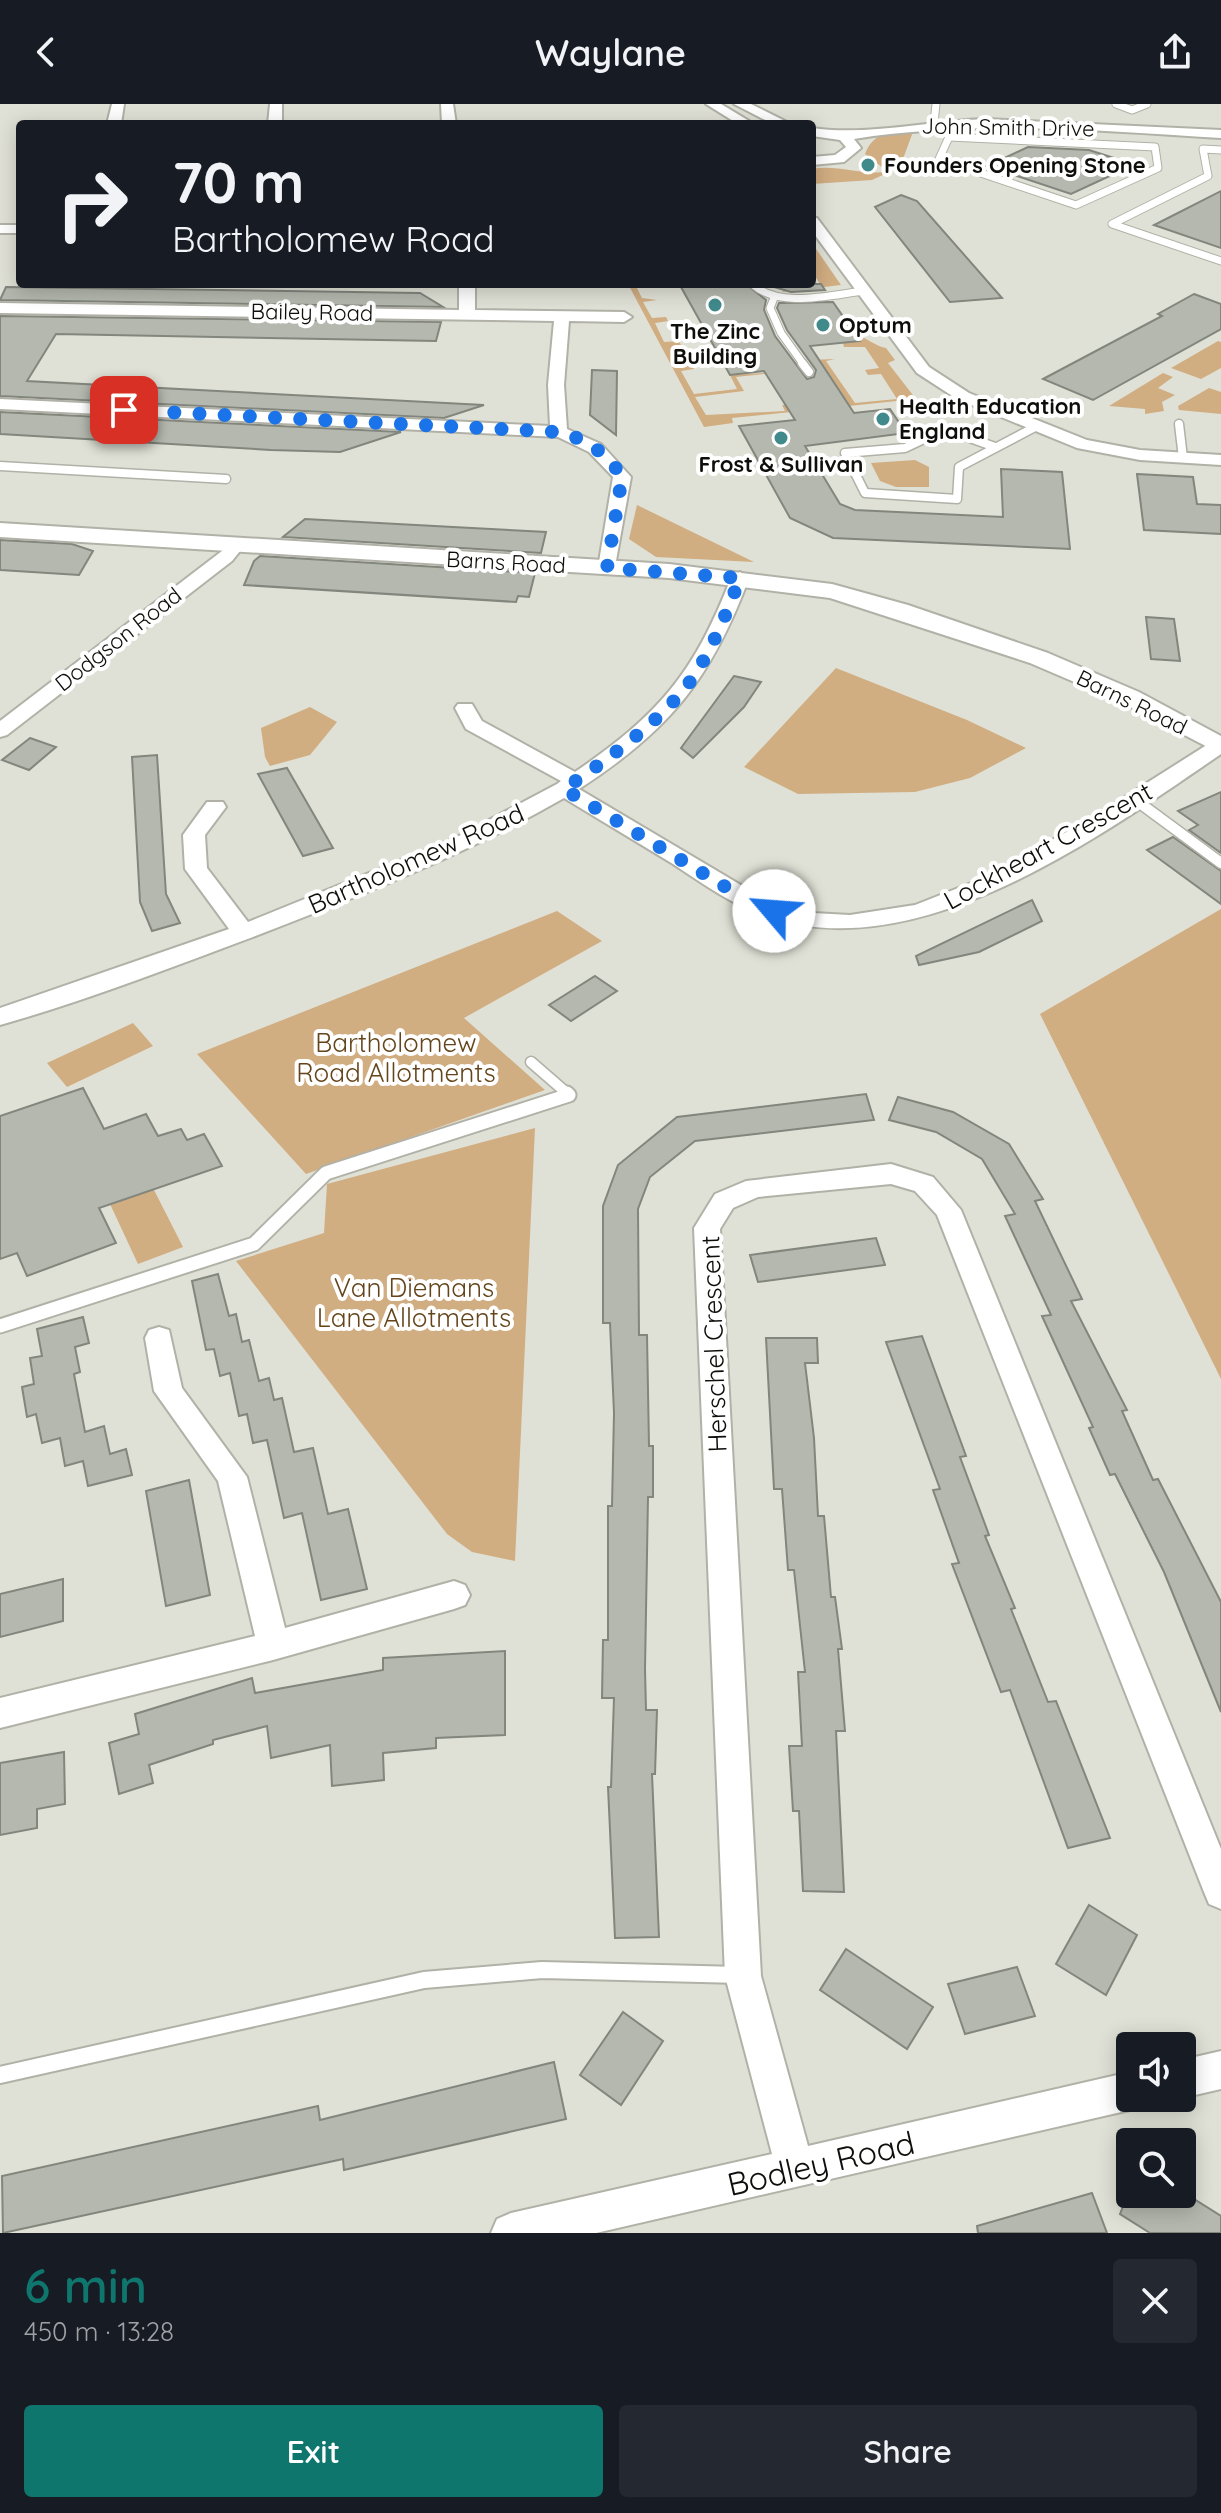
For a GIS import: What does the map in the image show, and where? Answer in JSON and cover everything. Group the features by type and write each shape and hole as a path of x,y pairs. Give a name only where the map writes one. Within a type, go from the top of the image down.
{"street":[{"path":"712,104 740,120"},
{"path":"740,104 775,120"},
{"name":"John Smith Drive","path":"816,132 844,137 934,123 1033,124 1221,134"},
{"path":"816,160 847,156 854,148 844,137"},
{"path":"816,226 923,370 963,396 1083,444 1140,455 1221,460"},
{"path":"467,288 467,314"},
{"name":"Bailey Road","path":"0,308 624,317"},
{"path":"559,432 556,385 562,317"},
{"path":"0,404 559,432 597,449 612,461 622,477 607,568"},
{"name":"Barns Road","path":"0,530 607,568 740,578 832,591 977,635 1130,697 1221,746"},
{"name":"Dodgson Road","path":"0,731 235,546"},
{"name":"Bartholomew Road","path":"0,1017 244,932 478,837 570,785 622,746 691,680 723,623 740,578"},
{"name":"Lockheart Crescent","path":"465,708 473,725 729,889 774,911 837,922 886,920 933,909 976,892 1137,801 1221,746"},
{"path":"215,807 194,835 196,869 244,932"},
{"name":"Herschel Crescent","path":"795,2170 743,1976 707,1228 724,1201 755,1188 891,1174 924,1184 948,1210 1221,1892"},
{"path":"159,1338 168,1391 232,1477 273,1646"},
{"path":"0,1713 273,1646 454,1595"},
{"path":"1196,2076 1221,2070"},
{"name":"Bodley Road","path":"511,2233 1116,2094"}],"lane":[{"path":"934,123 936,104"},
{"path":"1116,104 1132,110 1147,104"},
{"path":"1132,110 1135,129"},
{"path":"1033,124 1034,141"},
{"path":"949,137 1034,141 1155,147 1158,168 1076,205 939,159 949,137"},
{"path":"1221,150 1203,149 1208,176 1112,224 1221,261"},
{"path":"755,288 774,298 864,291"},
{"path":"774,298 770,308 781,333 809,372"},
{"path":"1179,424 1183,458"},
{"path":"995,447 945,429 905,448 845,453 865,493 957,499 959,467 1035,427"},
{"path":"0,466 226,479"},
{"path":"1137,801 1221,863"},
{"path":"0,1326 254,1244 326,1173 569,1095 531,1062"},
{"path":"0,2075 424,1980 481,1971 521,1968 743,1976"}],"green space":[{"path":"914,129 900,167 872,180 816,184 816,169 870,173 887,171 865,154 873,141 890,133"},
{"path":"816,249 841,285 816,288 816,284 820,284 816,278"},
{"path":"630,288 637,288 642,298 657,300 643,302 652,318 666,317 668,321 655,323 664,342 679,341 682,347 671,348 678,364 691,364 694,369 681,371 694,394 737,389 730,375 794,371 736,377 744,391 695,397 706,415 785,411 782,405 843,398 821,362 810,360 835,359 826,361 855,403 897,399 881,374 868,375 865,370 879,368 865,347 844,347 843,343 859,341 855,335 886,348 895,360 888,363 916,399 732,418 733,423 704,427"},
{"path":"786,288 816,288 782,292"},
{"path":"1221,342 1221,368 1201,379 1171,368"},
{"path":"1163,373 1173,377 1158,388 1175,395 1162,402 1164,411 1145,414 1145,409 1109,406"},
{"path":"1209,388 1221,392 1221,414 1179,410 1178,406"},
{"path":"915,460 929,467 929,487 896,487 880,481 871,463"},
{"path":"637,505 754,562 656,557 629,539"},
{"path":"836,668 967,720 1026,748 970,778 915,792 798,794 744,767"},
{"path":"310,707 337,722 310,755 270,766 265,757 261,728"},
{"path":"1221,909 1221,1379 1040,1014"},
{"name":"Bartholomew Road Allotments","path":"557,911 602,941 464,1018 545,1090 306,1174 197,1054"},
{"path":"133,1023 153,1046 67,1087 47,1063"},
{"name":"Van Diemans Lane Allotments","path":"535,1128 515,1561 472,1552 447,1534 236,1261 324,1233 327,1184"},
{"path":"153,1188 183,1247 138,1264 110,1204"}],"building":[{"path":"1028,147 1089,150 1114,158 1114,174 1071,194 987,166"},
{"path":"1221,191 1221,248 1154,225 1170,217"},
{"path":"901,195 917,201 1002,298 950,302 875,207"},
{"path":"816,284 821,284 825,290 791,292 778,288 816,288"},
{"path":"6,287 420,293 443,307 0,300"},
{"path":"682,288 751,288 766,300 764,310 775,336 807,379 814,377 816,370 787,330 777,308 779,303 833,302 860,341 810,346 854,413 890,409 906,433 805,446 840,504 855,510 1003,517 1001,469 1062,472 1070,549 833,538 790,518 739,426 795,420 764,371 730,375"},
{"path":"1194,294 1221,304 1221,329 1093,400 1043,379 1162,316 1158,314"},
{"path":"0,316 441,322 436,341 56,334 27,381 484,405 444,418 0,396"},
{"path":"592,370 617,371 616,435 590,415"},
{"path":"0,412 401,432 340,452 271,450 0,434"},
{"path":"1137,474 1193,477 1197,504 1221,505 1221,534 1144,530"},
{"path":"305,519 546,532 541,553 283,537"},
{"path":"0,540 72,544 93,551 79,575 0,570"},
{"path":"260,556 535,573 529,597 518,596 516,602 244,585 254,561"},
{"path":"1146,617 1174,619 1180,661 1151,659"},
{"path":"734,676 761,682 744,707 693,758 681,748"},
{"path":"30,738 56,747 29,770 2,760"},
{"path":"157,755 166,894 180,923 152,931 140,902 132,757"},
{"path":"287,768 333,848 303,856 258,774"},
{"path":"1221,792 1221,853 1189,830 1198,825 1178,811"},
{"path":"1173,837 1221,871 1221,904 1147,850"},
{"path":"1032,900 1042,921 979,952 919,965 916,956"},
{"path":"595,976 617,991 571,1021 549,1005"},
{"path":"83,1088 104,1129 146,1114 158,1136 181,1129 187,1140 204,1134 222,1166 99,1208 116,1243 27,1276 17,1253 0,1259 0,1116"},
{"path":"866,1094 874,1120 695,1141 650,1177 638,1209 639,1335 647,1335 649,1446 653,1446 653,1497 648,1497 645,1669 646,1710 657,1710 655,1774 652,1774 659,1937 615,1938 608,1787 611,1787 614,1698 602,1698 603,1640 608,1640 608,1506 612,1506 614,1413 610,1323 603,1323 603,1206 618,1165 677,1117"},
{"path":"898,1097 953,1112 1009,1144 1043,1199 1035,1201 1082,1299 1071,1301 1127,1410 1122,1411 1153,1480 1158,1479 1221,1602 1221,1712 1164,1572 1115,1474 1110,1475 1089,1428 1093,1427 1042,1316 1051,1315 1005,1216 1015,1214 982,1159 936,1132 889,1120"},
{"path":"876,1238 885,1265 758,1282 750,1255"},
{"path":"218,1274 229,1316 236,1314 242,1342 249,1340 259,1381 269,1378 274,1400 282,1398 294,1452 313,1448 328,1514 348,1509 367,1589 321,1600 302,1513 284,1518 267,1440 253,1443 247,1414 239,1416 230,1373 220,1376 214,1349 206,1350 192,1281"},
{"path":"83,1317 89,1343 75,1347 80,1372 74,1374 85,1432 104,1426 110,1454 126,1449 132,1475 88,1486 83,1461 65,1466 60,1438 42,1443 36,1414 27,1417 22,1387 34,1384 30,1358 42,1356 37,1329"},
{"path":"922,1336 966,1456 960,1457 989,1535 985,1536 1015,1608 1011,1609 1048,1702 1056,1701 1110,1838 1068,1848 1010,1690 1001,1692 952,1564 959,1563 933,1490 940,1489 886,1342"},
{"path":"766,1338 817,1338 818,1363 805,1363 814,1438 818,1516 824,1516 831,1597 835,1597 842,1649 838,1649 845,1731 836,1731 844,1892 803,1891 799,1811 793,1811 789,1746 802,1746 798,1672 805,1672 794,1570 788,1570 782,1489 774,1489"},
{"path":"189,1480 210,1595 166,1606 146,1491"},
{"path":"63,1579 63,1621 0,1637 0,1594"},
{"path":"505,1651 505,1735 436,1738 436,1748 383,1753 384,1780 332,1786 330,1745 271,1758 267,1726 213,1740 213,1744 149,1765 153,1783 119,1794 109,1743 139,1734 135,1714 252,1678 255,1693 383,1670 383,1658"},
{"path":"64,1752 65,1804 37,1809 37,1828 0,1835 0,1763"},
{"path":"1089,1905 1137,1935 1106,1995 1056,1964"},
{"path":"846,1949 933,2007 907,2049 820,1990"},
{"path":"1017,1967 1035,2016 965,2034 948,1984"},
{"path":"623,2012 663,2041 621,2105 580,2075"},
{"path":"554,2062 566,2119 344,2170 343,2159 3,2233 2,2176 318,2106 320,2120"},
{"path":"1092,2193 1107,2233 978,2233 977,2226"},
{"path":"1196,2200 1221,2216 1221,2233 1150,2233 1120,2214 1122,2208 1196,2208"}],"place":[{"name":"Founders Opening Stone","path":"868,165"},
{"name":"The Zinc Building","path":"715,305"},
{"name":"Optum","path":"823,325"},
{"name":"Health Education England","path":"883,419"},
{"name":"Frost & Sullivan","path":"781,438"}],"route":[{"path":"124,410 559,432 575,436 597,449 612,461 622,477 607,568 740,578 723,623 691,680 622,746 564,789 729,889 774,911"}]}
